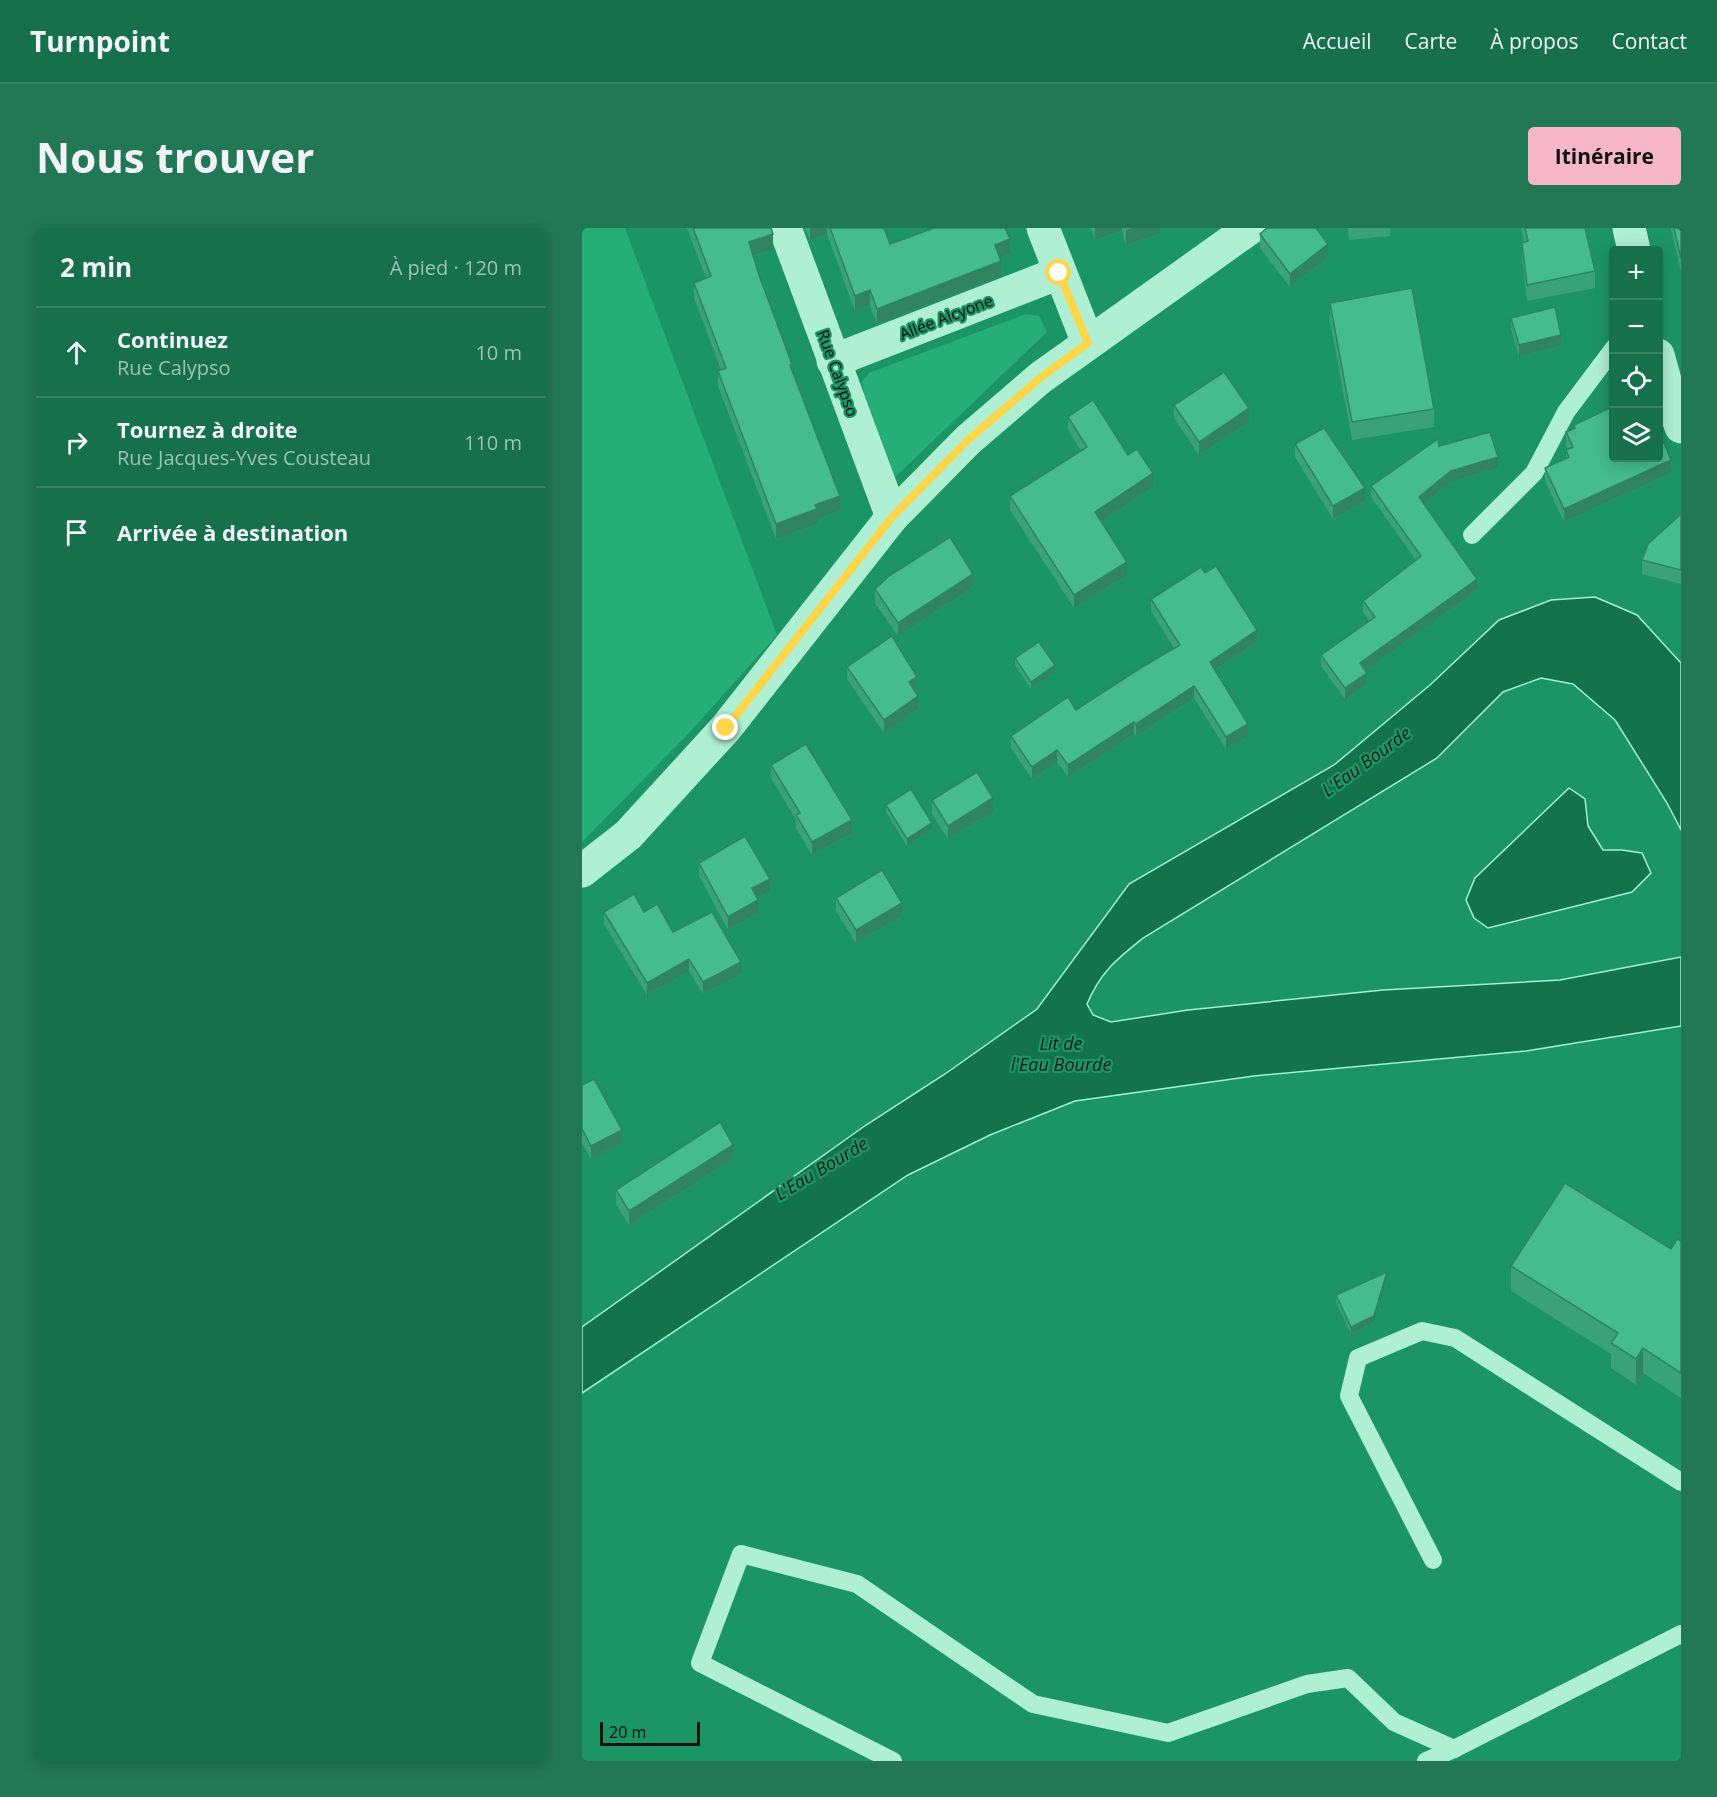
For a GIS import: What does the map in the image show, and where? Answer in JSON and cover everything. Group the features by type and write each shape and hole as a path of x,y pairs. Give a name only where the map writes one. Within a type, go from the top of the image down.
{"street":[{"name":"Rue Calypso","path":"785,228 892,517"},
{"path":"1043,228 1088,343"},
{"path":"582,871 628,835 726,728 892,517 968,440 1040,378 1250,228"},
{"path":"1629,228 1633,246"},
{"name":"Allée Alcyone","path":"833,361 1059,273"},
{"path":"1663,372 1681,427"}],"lane":[{"path":"1472,535 1534,473 1566,412 1610,354"},
{"path":"1433,1560 1349,1396 1358,1358 1422,1331 1455,1338 1681,1482"},
{"path":"893,1761 700,1663 741,1554 857,1584 1032,1704 1168,1733 1307,1684 1348,1678 1394,1722 1454,1749"},
{"path":"1426,1761 1681,1634"}],"shaded area":[{"path":"582,228 625,228 777,635 689,733 582,842"},
{"path":"1026,314 1039,316 1047,332 895,477 864,392 862,382 869,373"}],"water":[{"name":"Lit de l'Eau Bourde","path":"1595,597 1637,615 1681,663 1681,830 1667,803 1615,720 1573,684 1541,678 1503,692 1437,758 1143,938 1104,974 1087,1004 1093,1015 1111,1022 1188,1010 1383,990 1560,980 1681,957 1681,1026 1526,1051 1254,1076 1075,1101 990,1135 908,1175 582,1393 582,1327 866,1125 945,1074 1037,1009 1129,884 1334,765 1430,685 1499,620 1551,600"},
{"path":"1569,788 1585,799 1588,826 1603,850 1642,853 1651,873 1632,892 1488,928 1474,918 1466,900 1475,878"}],"building":[{"path":"693,228 771,228 773,234 749,242 792,364 790,365 840,496 815,505 817,509 776,524 718,371 726,368 694,283 711,276"},
{"path":"830,228 884,228 890,244 934,228 1005,228 1010,239 995,245 1001,261 877,309 870,290 855,296"},
{"path":"1267,228 1316,228 1328,244 1290,274 1260,234"},
{"path":"1525,228 1585,228 1595,271 1527,285 1522,243 1528,241"},
{"path":"1674,228 1681,228 1681,259"},
{"path":"1412,288 1434,409 1352,422 1330,303"},
{"path":"1555,307 1561,335 1519,345 1511,318"},
{"path":"1224,372 1249,408 1199,442 1174,405"},
{"path":"1093,400 1128,455 1137,449 1153,473 1095,512 1127,562 1074,595 1010,496 1087,447 1068,417"},
{"path":"1609,408 1609,462 1663,462 1663,441 1671,460 1564,509 1545,468 1569,457 1566,450 1573,447 1566,432 1575,428 1574,425"},
{"path":"1324,428 1365,488 1333,506 1295,444"},
{"path":"1490,432 1498,457 1451,471 1419,497 1477,579 1360,663 1367,673 1345,688 1321,655 1375,617 1363,601 1421,556 1371,486 1438,439 1439,446"},
{"path":"1681,514 1681,570 1642,560 1648,544"},
{"path":"950,537 973,574 898,623 875,589 889,576"},
{"path":"1216,566 1257,630 1210,662 1248,724 1226,737 1194,686 1068,765 1057,750 1032,767 1011,736 1068,697 1076,710 1180,645 1151,599 1201,567 1205,573"},
{"path":"892,636 917,677 909,682 918,696 884,720 847,667"},
{"path":"1039,642 1055,665 1031,682 1015,658"},
{"path":"806,744 852,820 812,842 796,815 800,813 771,765"},
{"path":"977,772 993,798 948,826 932,800"},
{"path":"911,789 932,823 907,839 886,805"},
{"path":"745,836 770,879 752,888 758,900 728,917 699,863"},
{"path":"882,870 902,903 856,930 836,898"},
{"path":"634,894 644,912 657,904 673,932 712,912 741,962 703,982 689,959 647,983 604,912"},
{"path":"594,1079 622,1130 591,1146 582,1129 582,1085"},
{"path":"720,1122 733,1145 629,1211 616,1190"},
{"path":"1565,1183 1671,1249 1677,1239 1681,1241 1681,1373 1643,1348 1636,1359 1611,1343 1618,1333 1511,1266"},
{"path":"1387,1272 1374,1316 1351,1327 1336,1295"}],"route":[{"path":"726,728 892,517 968,440 1040,378 1088,343 1059,273"}],"water label":[{"name":"L'Eau Bourde","path":"1366,761"},
{"name":"L'Eau Bourde","path":"821,1168"}]}
